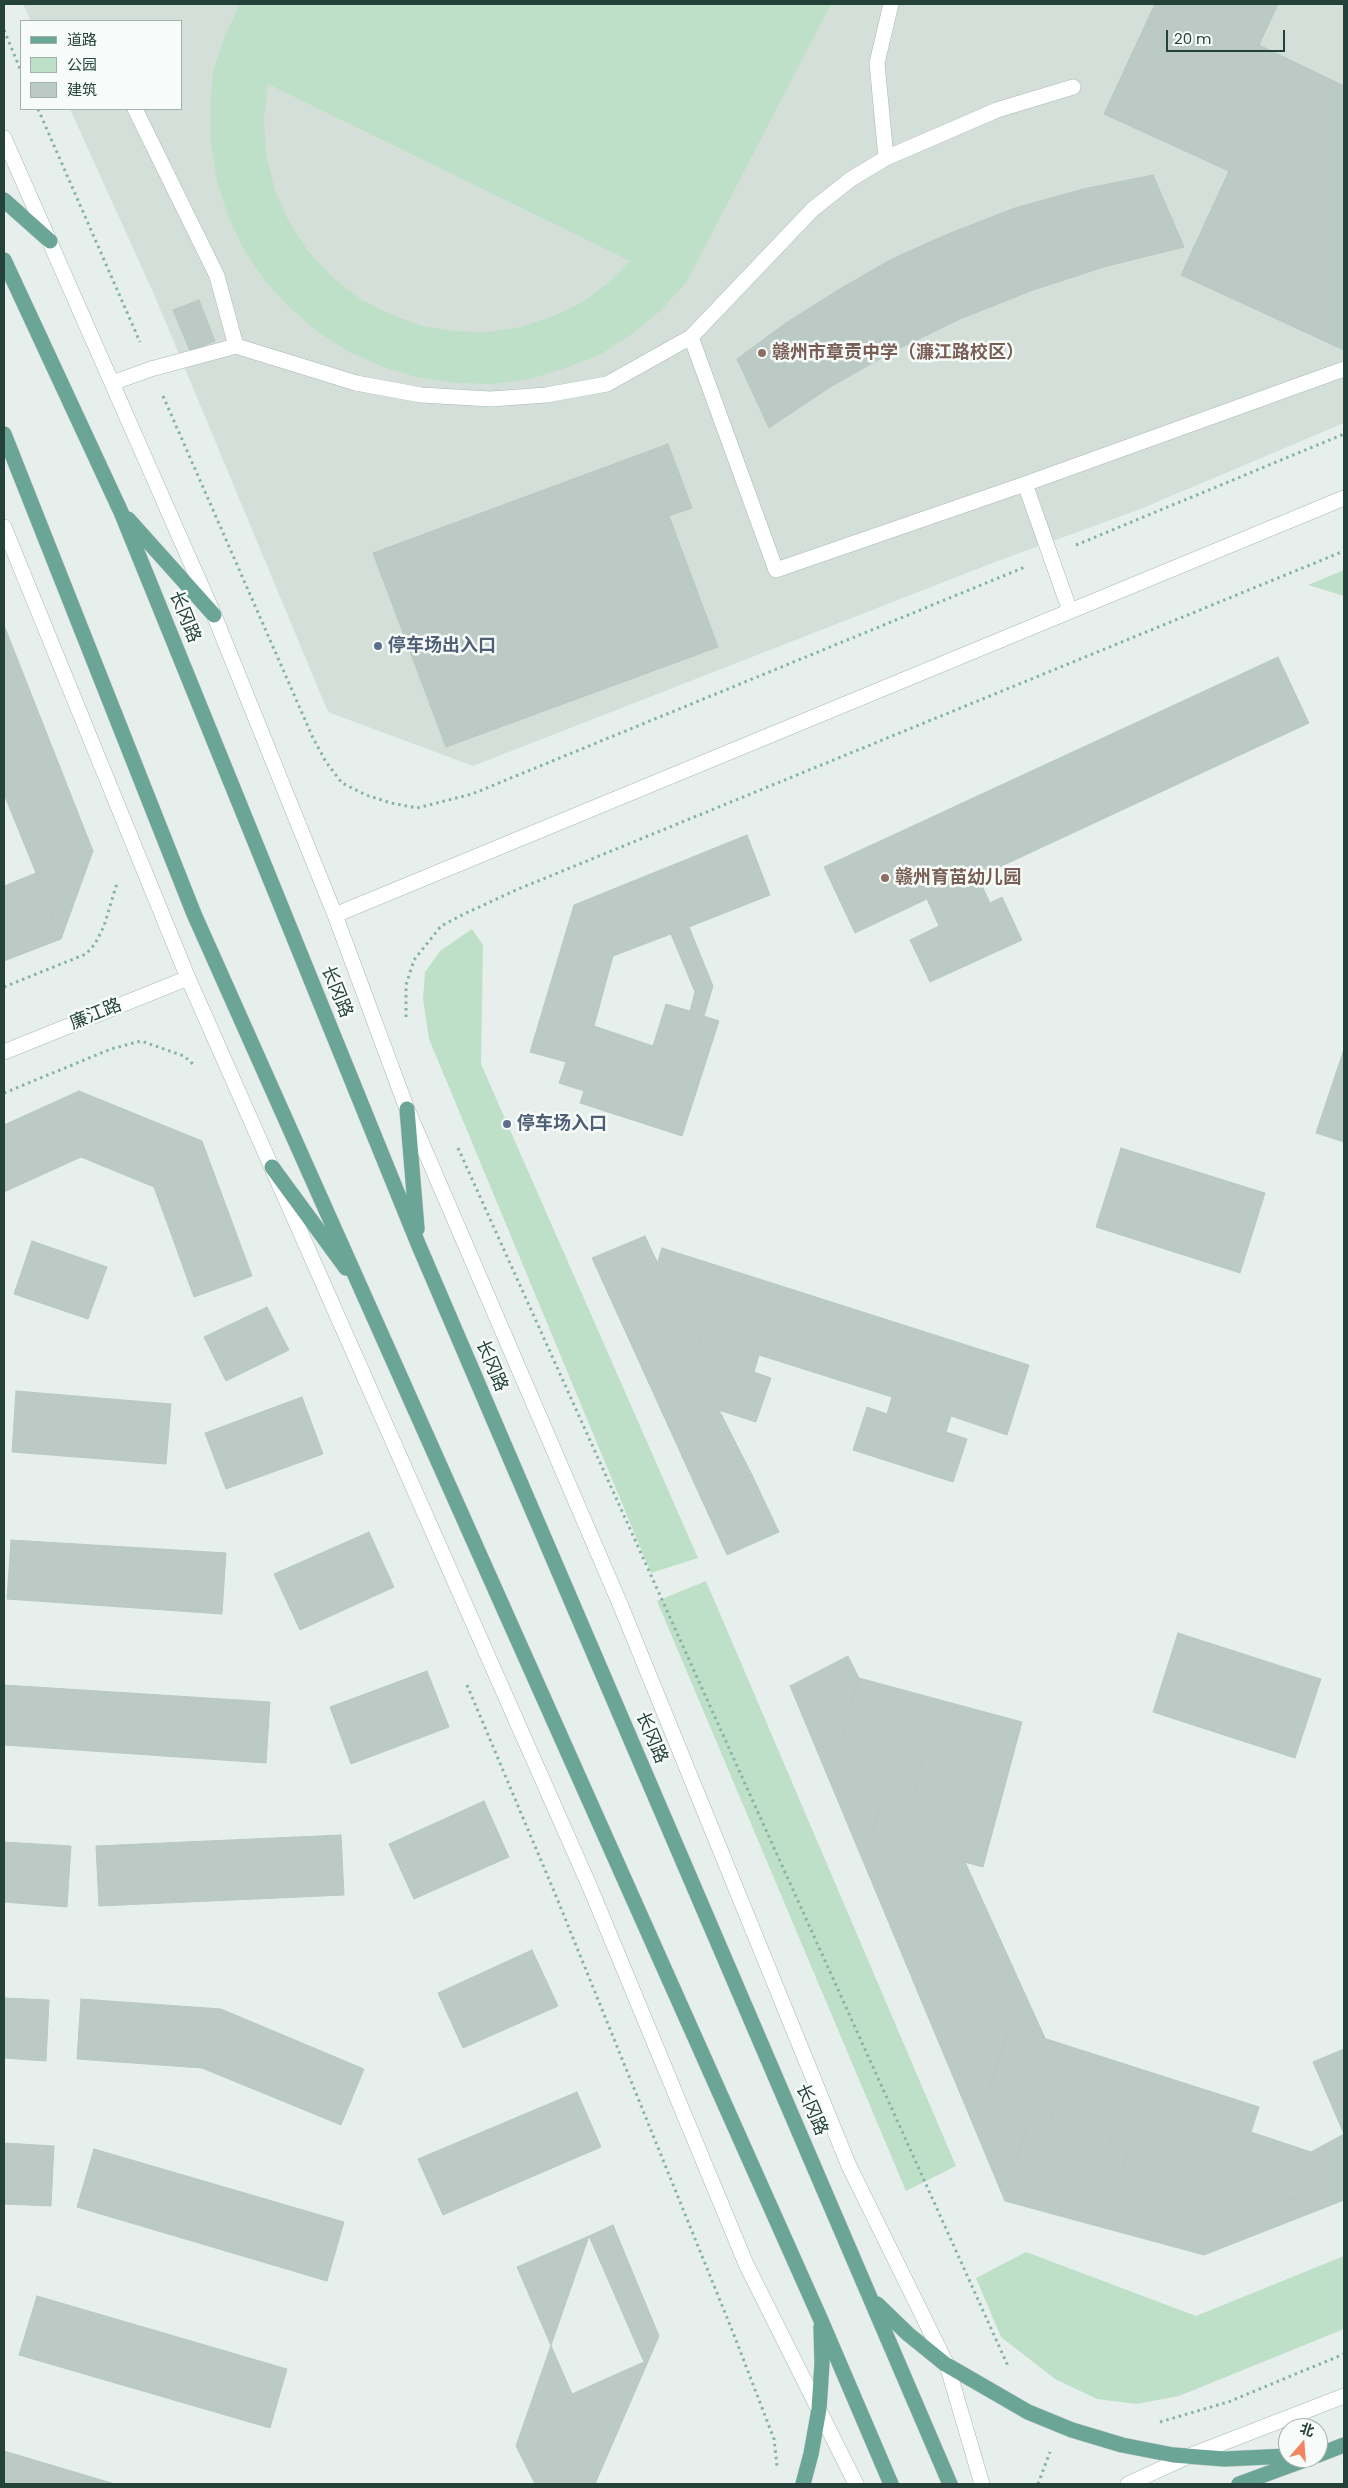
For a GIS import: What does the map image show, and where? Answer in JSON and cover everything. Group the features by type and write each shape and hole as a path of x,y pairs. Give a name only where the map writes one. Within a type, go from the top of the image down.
{"main road":[{"path":"4,200 50,241"},
{"name":"长冈路","path":"4,260 121,512 419,1246 950,2484"},
{"path":"4,434 194,914 820,2318 891,2484"},
{"path":"121,512 214,615"},
{"path":"407,1109 419,1246"},
{"path":"272,1167 364,1292"},
{"path":"873,2301 908,2334 948,2365 1028,2412 1072,2430 1122,2445 1189,2456 1225,2459 1278,2456"},
{"path":"803,2484 811,2454 819,2408 822,2363 820,2318"},
{"path":"1328,2451 1344,2445"},
{"path":"1239,2484 1283,2468"}],"street":[{"path":"886,158 877,63 891,4"},
{"path":"112,383 151,369 236,346 356,382 421,395 491,399 546,394 607,384 691,337 813,209 851,179 886,158 997,110 1073,86"},
{"path":"135,110 217,276 236,346"},
{"path":"4,138 214,615 335,915 407,1109 620,1604 849,2166 948,2365 982,2484"},
{"path":"691,337 776,570 1025,484 1344,369"},
{"path":"1025,484 1070,611"},
{"path":"335,915 1344,498"},
{"path":"4,527 188,978 589,1885 746,2264 856,2484"},
{"name":"廉江路","path":"4,1052 188,978"},
{"path":"1128,2484 1189,2456 1344,2396"}],"path":[{"path":"4,30 20,69"},
{"path":"38,110 313,738 326,762 342,783 366,795 390,803 417,808 472,794 1344,434"},
{"path":"407,1023 406,985 414,960 442,926 464,914 516,890 1344,551"},
{"path":"4,988 86,954 96,944 110,910 118,876"},
{"path":"4,1093 111,1048 141,1041 184,1056 195,1066"},
{"path":"457,1145 1009,2369"},
{"path":"466,1684 556,1896 734,2335 774,2438 778,2475"},
{"path":"1152,2423 1170,2420 1228,2402 1344,2354"}],"shaded area":[{"name":"赣州市章贡中学（濂江路校区）","path":"23,4 1344,4 1344,423 1138,510 995,562 473,766 328,712 156,299 70,110 182,110 182,20 31,20"}],"green space":[{"path":"240,4 831,4 686,283 661,310 632,334 601,354 566,368 530,379 494,384 457,383 419,378 383,367 349,352 318,332 290,308 265,281 244,250 228,216 217,181 211,145 210,108 213,71 225,36","holes":["268,84 630,261 607,284 581,303 551,317 520,327 487,332 455,331 423,326 392,315 362,300 333,278 309,252 289,222 275,190 266,154 264,119"]},
{"path":"1344,570 1344,596 1308,585"},
{"path":"472,929 483,945 481,1064 698,1558 651,1573 429,1039 423,999 425,972 440,951"},
{"path":"706,1581 956,2166 906,2191 657,1601"},
{"path":"1026,2252 1196,2316 1344,2256 1344,2329 1179,2396 1136,2404 1097,2399 1055,2379 1001,2337 976,2278"}],"building":[{"path":"1155,4 1278,4 1259,45 1344,86 1344,350 1181,275 1229,171 1104,114"},
{"path":"1153,175 1184,247 1107,266 1033,290 960,319 894,351 830,387 769,428 737,359 786,323 892,259 948,234 1015,208 1083,189"},
{"path":"199,300 215,341 190,351 173,310"},
{"path":"668,444 692,508 669,516 718,647 446,747 373,553"},
{"path":"4,625 93,851 36,873 4,794 4,676 11,653 4,650"},
{"path":"4,650 11,653 4,676"},
{"path":"1278,657 1309,723 978,877 990,903 1002,897 1022,940 930,982 910,940 939,926 927,899 855,933 824,867"},
{"path":"747,835 770,895 689,927 713,986 704,1016 719,1021 682,1136 580,1103 584,1091 559,1083 566,1062 530,1052 574,905","holes":["671,934 695,992 690,1011 666,1004 653,1046 594,1026 613,956"]},
{"path":"93,851 61,939 36,873"},
{"path":"36,873 61,939 4,961 4,886"},
{"path":"1344,1049 1344,1142 1316,1133"},
{"path":"79,1091 202,1141 252,1276 194,1297 154,1187 81,1157 4,1192 4,1125"},
{"path":"1121,1148 1265,1193 1240,1273 1096,1227"},
{"path":"645,1236 658,1264 641,1316 701,1336 695,1354 670,1346 656,1390 719,1410 752,1475 701,1498 592,1258"},
{"path":"32,1241 107,1267 88,1319 14,1294"},
{"path":"662,1248 1029,1365 1007,1435 951,1416 946,1432 967,1439 953,1482 853,1450 867,1407 887,1414 892,1397 759,1355 754,1372 771,1378 756,1422 656,1390 670,1346 695,1354 701,1336 641,1316"},
{"path":"267,1307 289,1350 226,1381 204,1337"},
{"path":"16,1391 171,1404 166,1464 12,1452"},
{"path":"302,1397 323,1454 226,1489 205,1433"},
{"path":"752,1475 779,1532 727,1555 701,1498"},
{"path":"369,1532 394,1587 300,1630 274,1574"},
{"path":"11,1540 226,1553 222,1614 7,1599"},
{"path":"1178,1633 1321,1679 1295,1758 1153,1712"},
{"path":"848,1656 859,1678 842,1738 923,1760 913,1796 885,1788 871,1837 965,1862 1045,2038 1009,2027 989,2088 1055,2108 1049,2128 1029,2121 1016,2162 1116,2193 1128,2153 1108,2147 1114,2127 1229,2164 1224,2177 1295,2200 1311,2152 1344,2134 1344,2200 1204,2255 1005,2201 790,1686"},
{"path":"427,1671 449,1727 351,1764 330,1707"},
{"path":"859,1678 1022,1722 983,1867 871,1837 885,1788 913,1796 923,1760 842,1738"},
{"path":"4,1685 270,1702 266,1763 4,1745"},
{"path":"484,1801 509,1857 414,1899 389,1844"},
{"path":"341,1835 344,1895 99,1906 96,1846"},
{"path":"4,1842 71,1846 67,1907 4,1902"},
{"path":"532,1950 558,2006 463,2048 438,1993"},
{"path":"4,1998 49,2000 46,2061 4,2058"},
{"path":"81,1999 221,2009 364,2069 341,2125 202,2068 77,2059"},
{"path":"1009,2027 1259,2107 1251,2132 1311,2152 1295,2200 1224,2177 1229,2164 1114,2127 1108,2147 1128,2153 1116,2193 1016,2162 1029,2121 1049,2128 1055,2108 989,2088"},
{"path":"1344,2049 1344,2134 1313,2062"},
{"path":"577,2092 601,2147 443,2215 418,2159"},
{"path":"4,2143 54,2146 51,2206 4,2204"},
{"path":"94,2149 344,2222 327,2281 77,2207"},
{"path":"613,2225 659,2336 595,2484 535,2484 516,2446 589,2236"},
{"path":"589,2236 644,2362 572,2394 517,2267"},
{"path":"37,2296 287,2369 270,2428 19,2355"},
{"path":"4,2451 115,2484 4,2484"}],"place":[{"name":"赣州市章贡中学（濂江路校区）","path":"762,353"},
{"name":"停车场出入口","path":"378,646"},
{"name":"赣州育苗幼儿园","path":"885,878"},
{"name":"停车场入口","path":"507,1124"}]}
